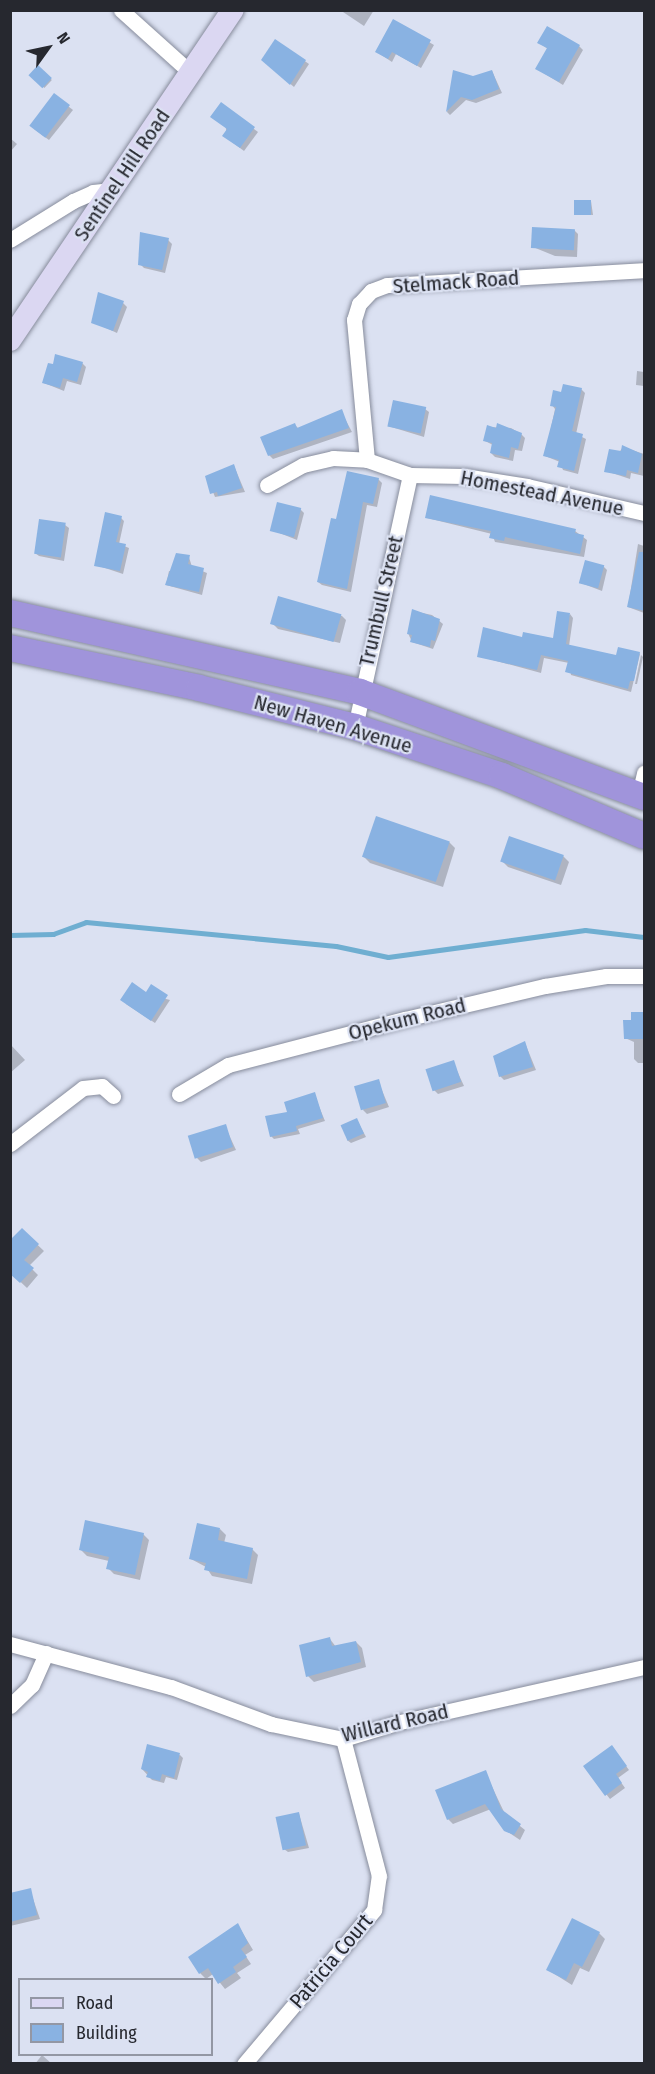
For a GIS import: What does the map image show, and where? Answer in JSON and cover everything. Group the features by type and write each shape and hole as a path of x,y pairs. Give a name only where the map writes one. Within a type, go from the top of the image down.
{"highway":[{"name":"New Haven Avenue","path":"10,613 360,692 643,788"},
{"name":"New Haven Avenue","path":"10,648 199,688 355,727 502,776 645,836"}],"main road":[{"name":"Sentinel Hill Road","path":"10,340 234,10"}],"street":[{"path":"121,10 190,74"},
{"path":"10,240 73,201 93,192 112,190"},
{"name":"Stelmack Road","path":"367,460 354,320 359,304 371,291 387,285 645,270"},
{"name":"Homestead Avenue","path":"267,484 303,465 333,458 367,460 410,475 464,476 645,513"},
{"name":"Trumbull Street","path":"355,727 360,692 410,475"},
{"name":"Opekum Road","path":"179,1095 228,1065 405,1019 545,986 606,976 645,976"},
{"path":"10,1144 82,1088 102,1086 113,1096"},
{"name":"Willard Road","path":"10,1644 171,1687 271,1724 343,1739 400,1722 645,1667"},
{"path":"10,1706 32,1685 46,1653"},
{"name":"Patricia Court","path":"244,2064 374,1910 379,1876 343,1739"}],"building":[{"path":"393,19 431,40 417,66 392,52 388,59 375,52"},
{"path":"547,26 580,45 559,82 535,69 547,48 537,43"},
{"path":"275,39 306,60 290,85 261,60"},
{"path":"38,65 52,78 42,88 28,75"},
{"path":"453,70 473,76 492,70 499,89 472,100 461,97 446,112"},
{"path":"54,93 70,105 45,138 29,126"},
{"path":"221,102 255,127 240,148 222,136 227,129 210,117"},
{"path":"574,200 591,200 591,215 574,215"},
{"path":"532,227 575,229 574,250 531,248"},
{"path":"140,232 169,238 162,270 138,265"},
{"path":"98,292 124,301 113,331 91,323"},
{"path":"55,354 83,362 77,382 63,378 60,388 42,383 48,363 53,364"},
{"path":"563,384 582,388 572,431 583,434 574,471 557,467 559,460 543,456 556,407 550,406 553,390 561,392"},
{"path":"393,400 426,407 421,433 387,426"},
{"path":"342,409 349,428 268,456 260,437 295,423 297,428"},
{"path":"497,423 522,433 518,449 511,447 509,458 490,453 492,443 483,441 487,425 496,428"},
{"path":"622,445 642,454 638,473 627,470 626,476 604,472 609,449 621,451"},
{"path":"234,464 242,488 218,496 217,492 210,494 205,476"},
{"path":"347,471 379,478 373,504 363,502 347,589 317,582 331,518 336,519"},
{"path":"430,495 576,529 575,533 584,535 580,554 505,537 504,541 489,538 491,531 425,518"},
{"path":"277,502 301,508 294,537 270,531"},
{"path":"105,512 122,516 116,542 126,544 120,571 94,566"},
{"path":"39,519 66,523 61,557 34,554"},
{"path":"639,552 645,552 645,611 627,607"},
{"path":"176,553 190,555 188,564 204,568 199,592 165,585"},
{"path":"585,560 604,565 598,588 579,583"},
{"path":"278,596 341,614 333,642 270,624"},
{"path":"412,609 440,619 435,641 431,640 430,647 410,642 412,635 407,634"},
{"path":"557,611 570,613 566,644 616,655 618,647 640,652 634,681 630,681 628,689 565,672 568,661 541,655 537,670 477,657 483,627 522,637 523,632 553,638"},
{"path":"376,816 450,841 436,882 362,857"},
{"path":"509,836 564,855 555,880 500,862"},
{"path":"132,982 146,992 151,984 168,995 151,1021 120,1000"},
{"path":"631,1012 645,1012 645,1039 624,1039 623,1020 631,1020"},
{"path":"525,1041 533,1067 499,1077 493,1056"},
{"path":"454,1060 461,1082 433,1091 425,1069"},
{"path":"379,1079 386,1103 361,1110 354,1086"},
{"path":"315,1092 323,1118 296,1126 297,1131 270,1137 265,1116 287,1112 284,1102"},
{"path":"357,1118 364,1134 347,1141 341,1125"},
{"path":"226,1124 233,1147 195,1159 188,1136"},
{"path":"22,1228 39,1244 24,1260 34,1268 20,1283 10,1274 10,1240"},
{"path":"85,1520 144,1533 135,1575 106,1569 109,1557 79,1550"},
{"path":"197,1523 220,1528 218,1540 253,1548 247,1579 204,1570 206,1563 189,1559"},
{"path":"330,1637 332,1646 356,1641 361,1662 306,1677 299,1645"},
{"path":"147,1744 180,1753 174,1778 162,1774 160,1781 146,1777 148,1772 141,1769"},
{"path":"612,1745 627,1766 616,1774 622,1783 605,1796 583,1766"},
{"path":"486,1770 501,1809 521,1824 514,1835 504,1831 485,1804 447,1820 435,1790"},
{"path":"299,1812 306,1845 283,1850 276,1817"},
{"path":"31,1888 37,1915 10,1922 10,1893"},
{"path":"572,1918 600,1932 582,1967 574,1963 566,1980 546,1970"},
{"path":"238,1923 248,1943 241,1949 247,1957 233,1967 236,1972 218,1984 208,1968 199,1974 188,1957"}],"waterway":[{"path":"10,935 53,934 86,922 336,946 388,957 585,930 644,937"}]}
